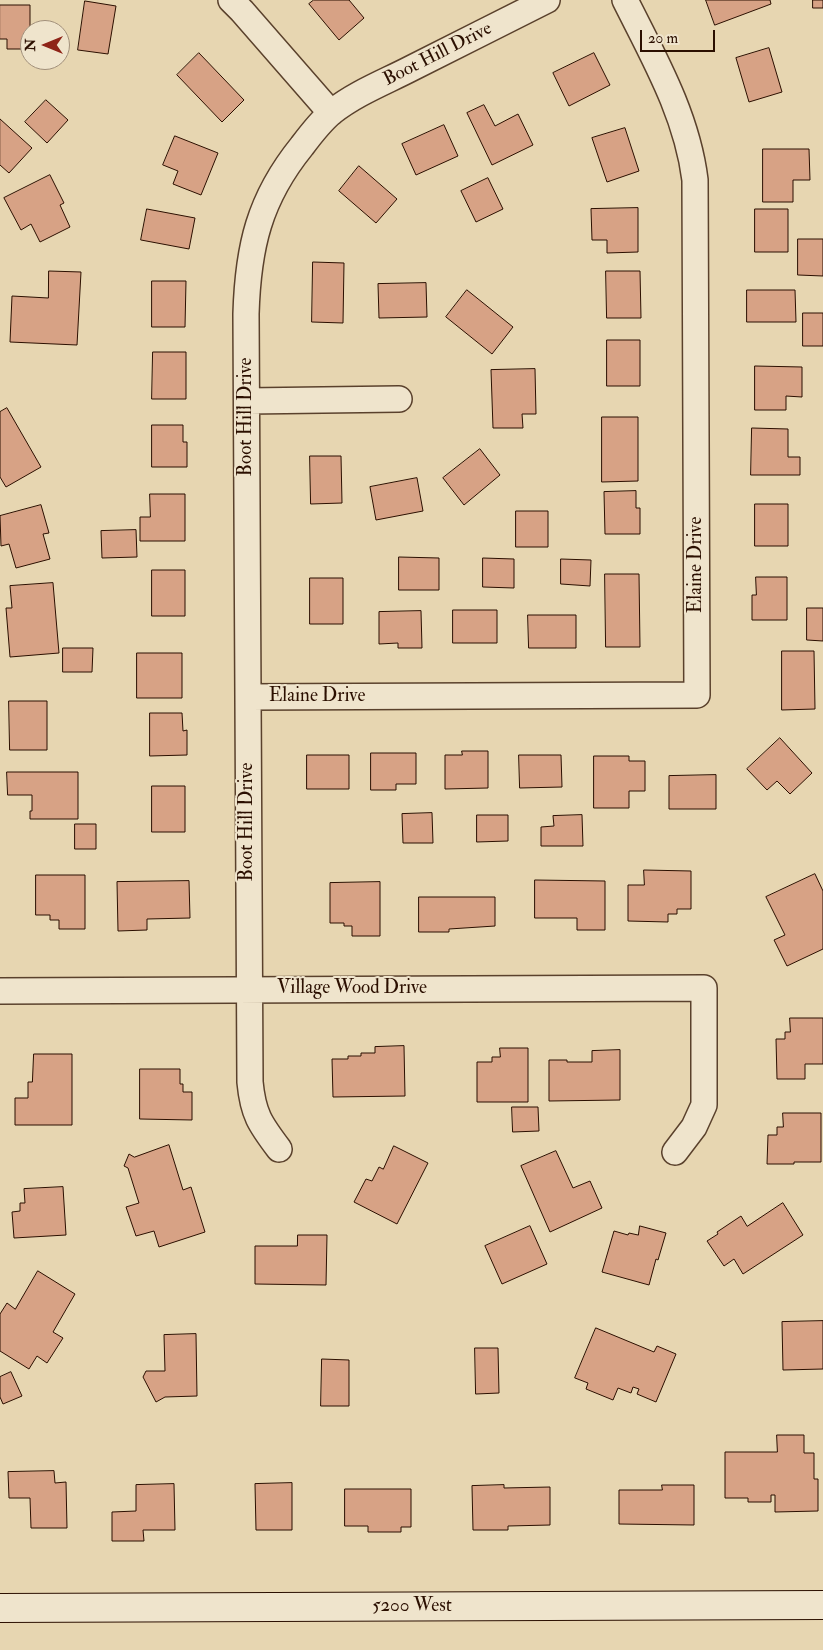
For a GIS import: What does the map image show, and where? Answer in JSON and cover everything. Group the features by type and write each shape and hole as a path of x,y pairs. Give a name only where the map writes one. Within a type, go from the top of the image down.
{"street":[{"path":"231,0 242,10 331,113"},
{"name":"Boot Hill Drive","path":"279,1149 259,1123 251,1097 248,990 247,284 257,227 266,202 279,178 294,156 331,113 367,91 547,0"},
{"name":"Elaine Drive","path":"248,697 697,695 695,180 688,140 674,100 625,0"},
{"path":"247,400 399,399"},
{"name":"Village Wood Drive","path":"0,991 704,988 704,1105 694,1127 675,1152"},
{"name":"5200 West","path":"0,1608 823,1605"}],"building":[{"path":"314,0 349,0 364,18 339,40 309,4"},
{"path":"706,0 770,0 771,4 715,25"},
{"path":"813,0 823,0 823,8 813,8"},
{"path":"85,1 116,6 108,54 78,50"},
{"path":"0,5 30,5 30,20 20,20 20,49 7,49 7,39 0,39"},
{"path":"769,48 782,92 749,102 736,58"},
{"path":"199,53 244,100 222,122 177,75"},
{"path":"594,53 610,85 569,106 553,73"},
{"path":"46,100 68,120 47,143 25,122"},
{"path":"484,105 495,126 518,114 533,145 492,165 467,113"},
{"path":"0,119 32,148 9,173 0,165"},
{"path":"444,125 458,156 416,175 402,144"},
{"path":"625,128 639,171 607,182 592,138"},
{"path":"175,136 218,153 201,195 173,184 178,171 163,165"},
{"path":"763,149 809,149 810,180 793,180 793,202 763,202"},
{"path":"359,166 397,199 376,223 339,191"},
{"path":"50,175 64,203 60,205 70,227 40,242 31,224 21,230 4,198"},
{"path":"488,178 503,209 476,222 461,191"},
{"path":"638,208 638,252 607,253 607,240 592,240 591,209"},
{"path":"147,209 195,218 189,249 141,240"},
{"path":"755,209 788,209 788,252 755,252"},
{"path":"798,239 823,239 823,276 798,275"},
{"path":"313,262 344,263 343,323 312,322"},
{"path":"49,271 81,272 77,345 10,342 12,296 48,298"},
{"path":"606,271 640,271 641,318 607,318"},
{"path":"152,281 186,281 185,327 152,327"},
{"path":"426,283 427,317 379,318 378,284"},
{"path":"467,290 513,327 492,354 446,317"},
{"path":"747,290 795,290 796,322 747,322"},
{"path":"803,313 823,313 823,346 803,346"},
{"path":"607,340 640,340 640,386 607,386"},
{"path":"153,352 186,352 186,399 152,399"},
{"path":"755,366 802,367 802,397 786,396 786,410 755,410"},
{"path":"535,369 536,414 522,414 523,428 493,428 491,370"},
{"path":"7,408 41,467 6,487 0,477 0,412"},
{"path":"602,417 638,417 638,481 602,482"},
{"path":"152,425 183,425 183,442 187,442 187,467 152,467"},
{"path":"752,428 788,429 788,457 800,457 800,475 751,475"},
{"path":"480,449 500,475 464,505 443,478"},
{"path":"310,456 341,456 342,503 311,504"},
{"path":"417,478 423,511 376,520 370,487"},
{"path":"636,491 636,508 640,508 640,534 605,534 604,492"},
{"path":"150,494 185,494 185,541 140,541 140,517 150,517"},
{"path":"755,504 788,504 788,546 755,546"},
{"path":"41,505 49,533 43,534 50,559 16,568 9,544 1,546 0,516"},
{"path":"516,511 548,511 548,547 516,547"},
{"path":"136,530 137,557 102,558 101,531"},
{"path":"399,557 439,558 439,590 399,590"},
{"path":"483,558 514,559 514,588 483,587"},
{"path":"561,559 591,560 590,586 561,584"},
{"path":"152,570 185,570 185,616 152,616"},
{"path":"605,574 639,574 640,647 606,647"},
{"path":"756,577 787,577 787,620 752,620 752,595 756,595"},
{"path":"310,578 343,578 343,624 310,624"},
{"path":"53,583 59,653 10,657 6,608 12,608 10,586"},
{"path":"807,608 823,608 823,641 807,640"},
{"path":"453,610 497,610 497,643 453,643"},
{"path":"421,611 422,648 398,648 398,643 379,644 379,612"},
{"path":"528,615 576,615 576,648 529,648"},
{"path":"63,648 93,648 92,672 63,672"},
{"path":"782,651 814,651 815,709 782,710"},
{"path":"137,653 182,653 182,698 137,698"},
{"path":"9,701 47,701 47,750 10,750"},
{"path":"150,713 182,713 183,731 187,730 187,755 150,756"},
{"path":"780,738 812,773 790,794 777,781 767,790 747,769"},
{"path":"462,751 488,751 488,788 445,789 445,755 462,755"},
{"path":"371,753 416,753 416,784 396,784 396,790 371,790"},
{"path":"307,755 349,755 349,789 307,789"},
{"path":"519,755 561,755 562,787 520,788"},
{"path":"594,756 629,756 629,761 645,761 645,791 629,791 629,808 594,808"},
{"path":"7,772 78,772 78,819 30,819 32,795 8,795"},
{"path":"716,775 716,809 669,809 669,776"},
{"path":"152,786 185,786 185,832 152,832"},
{"path":"432,813 433,843 403,843 402,814"},
{"path":"477,815 508,815 508,841 477,842"},
{"path":"582,815 583,846 541,846 541,827 554,826 553,816"},
{"path":"75,824 96,824 96,849 75,849"},
{"path":"644,870 691,871 691,909 677,909 677,914 668,914 668,922 628,921 628,885 644,885"},
{"path":"815,874 823,891 823,949 787,966 774,940 785,935 766,897"},
{"path":"36,875 85,875 85,929 59,929 59,920 50,920 50,915 36,915"},
{"path":"535,880 605,881 605,930 577,930 577,918 535,918"},
{"path":"189,881 190,918 147,919 147,930 118,931 117,882"},
{"path":"380,882 380,936 352,936 352,926 344,926 344,923 330,923 330,883"},
{"path":"419,897 495,897 495,926 449,929 449,932 419,932"},
{"path":"790,1018 823,1018 823,1064 805,1064 805,1079 777,1079 776,1039 785,1039 785,1032 790,1032"},
{"path":"404,1046 405,1096 333,1097 332,1059 348,1059 348,1056 361,1056 361,1053 375,1053 375,1047"},
{"path":"500,1048 528,1048 528,1102 477,1102 477,1062 492,1062 492,1057 500,1057"},
{"path":"620,1050 620,1100 549,1101 549,1060 592,1062 592,1051"},
{"path":"34,1054 72,1054 72,1125 15,1125 15,1098 28,1098 28,1082 32,1082"},
{"path":"140,1069 180,1069 180,1084 183,1084 183,1092 192,1092 192,1120 140,1119"},
{"path":"512,1107 538,1107 539,1131 513,1132"},
{"path":"783,1113 821,1113 821,1162 767,1164 768,1135 777,1135 777,1127 783,1127"},
{"path":"169,1145 183,1190 191,1187 205,1232 159,1247 154,1231 136,1236 126,1207 139,1203 128,1168 124,1166 129,1154 134,1157"},
{"path":"394,1146 428,1163 397,1224 354,1202 366,1179 372,1181 379,1167 383,1169"},
{"path":"556,1151 573,1188 590,1181 602,1208 550,1232 521,1166"},
{"path":"63,1187 66,1235 14,1238 12,1212 20,1211 20,1203 25,1203 24,1189"},
{"path":"783,1203 803,1235 743,1274 734,1259 724,1266 707,1241 741,1216 747,1226"},
{"path":"530,1226 547,1264 502,1284 485,1246"},
{"path":"640,1226 666,1233 649,1285 602,1272 614,1231 628,1235 629,1233 638,1235"},
{"path":"298,1235 327,1235 326,1285 255,1284 255,1246 297,1246"},
{"path":"38,1271 75,1294 53,1332 63,1338 47,1363 37,1356 29,1369 0,1351 0,1314 7,1303 15,1309"},
{"path":"823,1321 823,1369 783,1370 782,1322"},
{"path":"596,1328 654,1352 657,1346 676,1354 656,1402 637,1394 639,1389 633,1387 631,1393 618,1388 613,1400 586,1389 588,1383 575,1378"},
{"path":"196,1334 197,1396 165,1397 156,1402 143,1377 146,1371 165,1371 164,1335"},
{"path":"475,1348 498,1348 499,1393 476,1394"},
{"path":"322,1359 349,1360 349,1406 321,1406"},
{"path":"11,1372 22,1396 3,1404 0,1397 0,1377"},
{"path":"777,1435 804,1435 804,1453 814,1453 814,1479 818,1479 818,1511 775,1512 775,1495 771,1495 771,1502 748,1502 748,1498 725,1498 725,1452 777,1452"},
{"path":"54,1471 55,1483 66,1482 67,1528 31,1528 30,1498 9,1498 8,1472"},
{"path":"292,1483 292,1530 256,1530 255,1484"},
{"path":"174,1484 175,1530 143,1530 144,1541 112,1541 112,1512 136,1511 136,1485"},
{"path":"504,1485 504,1488 550,1487 550,1525 508,1526 508,1530 473,1530 472,1486"},
{"path":"662,1485 694,1485 694,1525 619,1524 619,1490 662,1490"},
{"path":"345,1489 411,1489 411,1527 401,1527 401,1532 368,1532 368,1526 345,1526"}]}
